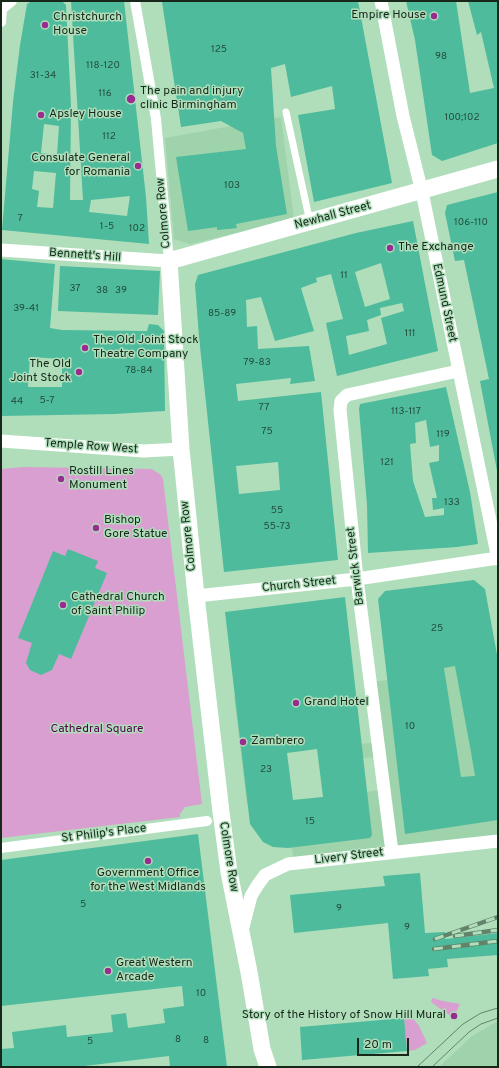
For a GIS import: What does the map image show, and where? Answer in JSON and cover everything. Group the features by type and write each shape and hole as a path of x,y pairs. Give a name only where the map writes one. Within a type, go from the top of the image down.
{"street":[{"path":"1,22 2,9 12,1"},
{"name":"Colmore Row","path":"135,1 156,119 168,261 181,449 196,596 229,872 262,1049 268,1067"},
{"name":"Edmund Street","path":"381,1 403,116 422,192 498,558"},
{"name":"Newhall Street","path":"168,261 422,192 498,169"},
{"name":"Bennett's Hill","path":"1,250 168,261"},
{"name":"Barwick Street","path":"392,852 356,579 340,410 341,401 347,395 458,371"},
{"name":"Temple Row West","path":"1,441 144,451 181,449"},
{"name":"Church Street","path":"196,596 356,579 498,558"},
{"name":"St Philip's Place","path":"1,848 207,821"},
{"name":"Livery Street","path":"241,934 252,896 265,875 288,864 498,841"}],"lane":[{"path":"286,112 310,222"}],"shaded area":[{"path":"281,117 294,219 190,244 174,239 165,138"},
{"path":"498,658 498,841 294,864 286,801 384,789 380,757 363,758 361,744 378,742 371,682 445,674 444,668"},
{"path":"272,692 286,801 247,805 234,696"},
{"path":"498,1021 498,1067 439,1067 472,1036"}],"green space":[{"name":"Cathedral Square","path":"24,467 152,469 161,475 163,479 202,804 185,807 180,814 180,817 1,838 1,469"},
{"path":"432,998 460,1004 453,1018 431,1002"},
{"path":"412,1017 419,1026 427,1043 415,1050 407,1051 404,1018"}],"building":[{"path":"32,1 62,1 66,5 71,106 70,200 83,200 71,1 124,1 146,197 149,244 2,230 13,102 27,4","holes":["44,124 59,126 57,155 41,153","34,171 56,173 53,208 37,207 39,191 32,189","130,196 127,216 89,212 91,200"]},
{"path":"358,1 392,183 314,202 298,115 335,109 332,86 291,97 285,64 271,68 276,146 287,214 236,224 237,228 217,230 217,227 188,231 176,157 246,149 243,133 221,121 181,127 162,2"},
{"path":"406,1 456,1 470,93 494,88 481,32 477,35 468,1 498,1 498,143 442,161 432,155 415,40"},
{"path":"498,192 497,471 480,381 489,379 464,260 455,261 445,213 447,205"},
{"path":"413,221 438,351 337,376 326,323 343,319 331,274 316,278 317,282 301,288 314,331 275,341 261,297 246,300 247,327 257,326 258,349 309,346 315,381 290,384 291,378 236,384 238,401 321,392 338,560 224,572 199,337 195,284 198,275 356,233","holes":["381,263 390,299 365,307 355,272","402,303 404,311 381,318 387,344 349,355 346,336 369,331 367,320 381,315 380,308","278,462 280,490 239,494 236,466"]},
{"path":"1,259 55,264 50,328 62,330 147,331 149,324 158,325 164,331 165,411 114,414 1,416","holes":["30,357 62,359 62,387 28,387"]},
{"path":"60,266 160,271 158,315 58,311"},
{"path":"446,387 470,492 478,544 457,547 368,553 367,505 359,409 360,404","holes":["426,420 430,447 439,445 439,461 429,463 437,498 432,498 433,510 444,508 444,515 425,517 413,481 410,444 416,443 415,423"]},
{"name":"Cathedral Church of Saint Philip","path":"68,549 98,561 95,568 107,573 71,659 59,654 52,670 41,675 30,670 26,663 32,643 18,638 53,551 65,556"},
{"path":"474,580 485,589 498,660 498,820 405,834 378,599 385,591","holes":["455,666 475,776 461,777 444,668"]},
{"name":"Grand Hotel","path":"345,597 372,835 370,838 288,848 273,847 263,842 250,824 225,612","holes":["317,749 323,797 293,800 287,753"]},
{"path":"198,834 227,1067 170,1067 169,1056 76,1067 1,1067 1,1049 14,1048 12,1032 66,1025 67,1037 113,1032 111,1015 126,1013 128,1028 165,1023 163,1009 184,1006 182,986 1,1006 1,860"},
{"path":"420,873 425,933 445,932 445,939 498,933 498,955 447,959 448,967 428,969 429,976 393,979 388,923 294,933 290,895 385,886 383,876"},
{"path":"404,1018 407,1051 302,1060 300,1027"}],"tram line":[{"path":"417,1067 463,1024 481,1013 498,1008"},
{"path":"432,1067 469,1032 481,1024 498,1018"}],"railway":[{"path":"435,939 498,917"},
{"path":"455,936 498,930"},
{"path":"434,949 498,941"}],"place":[{"name":"Empire House","path":"434,16"},
{"name":"Christchurch House","path":"45,25"},
{"name":"The pain and injury clinic Birmingham","path":"131,99"},
{"name":"Apsley House","path":"41,115"},
{"name":"Consulate General for Romania","path":"138,166"},
{"name":"The Exchange","path":"390,248"},
{"name":"The Old Joint Stock Theatre Company","path":"85,348"},
{"name":"The Old Joint Stock","path":"79,372"},
{"name":"Rostill Lines Monument","path":"61,479"},
{"name":"Bishop Gore Statue","path":"96,528"},
{"name":"Cathedral Church of Saint Philip","path":"63,605"},
{"name":"Grand Hotel","path":"296,703"},
{"name":"Zambrero","path":"243,742"},
{"name":"Government Office for the West Midlands","path":"148,861"},
{"name":"Great Western Arcade","path":"108,971"},
{"name":"Story of the History of Snow Hill Mural","path":"454,1016"}]}
